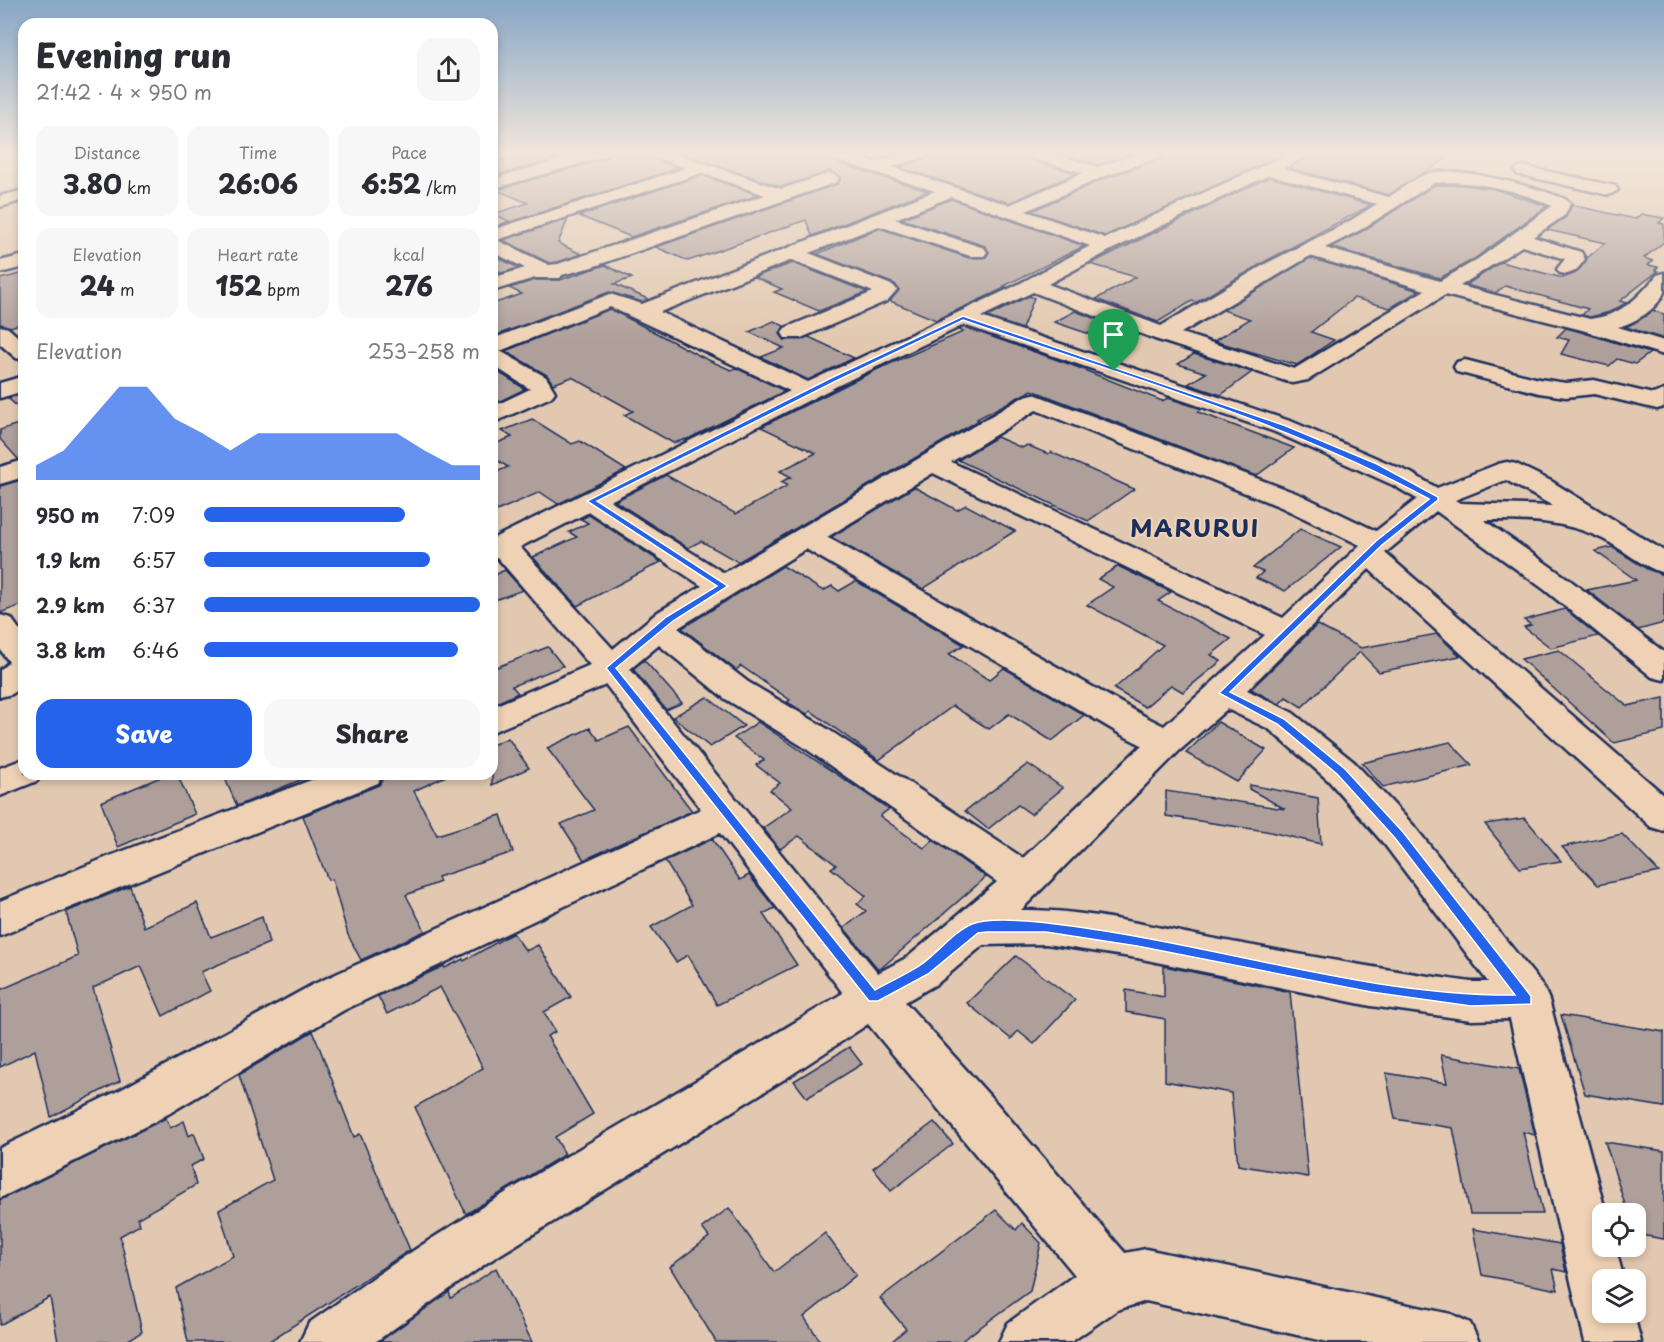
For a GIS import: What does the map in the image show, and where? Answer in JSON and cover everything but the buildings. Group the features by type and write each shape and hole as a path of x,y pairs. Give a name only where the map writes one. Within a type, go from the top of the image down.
{"street":[{"path":"498,234 555,216"},
{"path":"498,283 533,272 549,272 585,263 722,216"},
{"path":"498,345 610,300 642,312 891,216"},
{"path":"1024,216 1106,245"},
{"path":"498,548 808,391 1032,285 1106,245 1169,216"},
{"path":"1163,334 1369,216"},
{"path":"1032,285 1163,334 1283,375 1300,375 1442,288 1552,216"},
{"path":"880,220 977,252"},
{"path":"1519,239 1574,256 1575,259 1567,269"},
{"path":"498,248 642,312 808,391"},
{"path":"1309,250 1442,288 1590,325 1664,348"},
{"path":"791,253 887,290 880,297 793,333"},
{"path":"0,267 18,262"},
{"path":"1590,325 1614,321 1641,309 1664,279"},
{"path":"963,318 1284,428 1374,466 1444,505 1556,584 1664,669"},
{"path":"0,333 18,348"},
{"path":"498,359 538,382 543,392 498,413"},
{"path":"1465,367 1539,386 1566,390 1594,387 1657,402 1664,397"},
{"path":"0,391 18,385"},
{"path":"498,718 584,683 611,668 658,628 723,586 1026,404 1036,402 1290,501 1373,548 1650,786 1664,817"},
{"path":"931,462 1286,632"},
{"path":"0,476 18,470"},
{"path":"328,1342 470,1244 582,1177 615,1154 775,1060 873,997 923,970 975,928 1167,742 1224,693 1373,548 1444,505 1507,470 1541,487 1664,564"},
{"path":"591,501 723,586"},
{"path":"1444,505 1550,514 1578,519 1621,536"},
{"path":"806,537 1134,726 1167,742"},
{"path":"498,549 611,668 873,997 980,1120 1115,1283"},
{"path":"0,625 18,653"},
{"path":"658,628 736,690 814,737 1024,880"},
{"path":"1631,642 1664,638"},
{"path":"0,686 18,674"},
{"path":"1224,693 1281,721 1341,771 1399,835 1527,1000 1595,1269"},
{"path":"0,783 18,775"},
{"path":"0,919 124,867 349,780"},
{"path":"0,1174 139,1105 329,997 726,814"},
{"path":"975,928 1046,927 1137,941 1371,987 1471,1001 1527,1000"},
{"path":"1028,1342 1066,1312 1115,1283 1135,1276 1158,1276 1451,1342"},
{"path":"1609,1323 1613,1342"}],"district":[{"name":"MARURUI","path":"1195,527"}],"route":[{"path":"963,318 1114,371 1284,428 1374,466 1435,498 1379,543 1224,693 1281,721 1341,771 1399,835 1527,1000 1471,1001 1371,987 1137,941 1046,927 975,928 923,970 873,997 611,668 669,619 723,586 591,501 833,379 963,318"}]}
